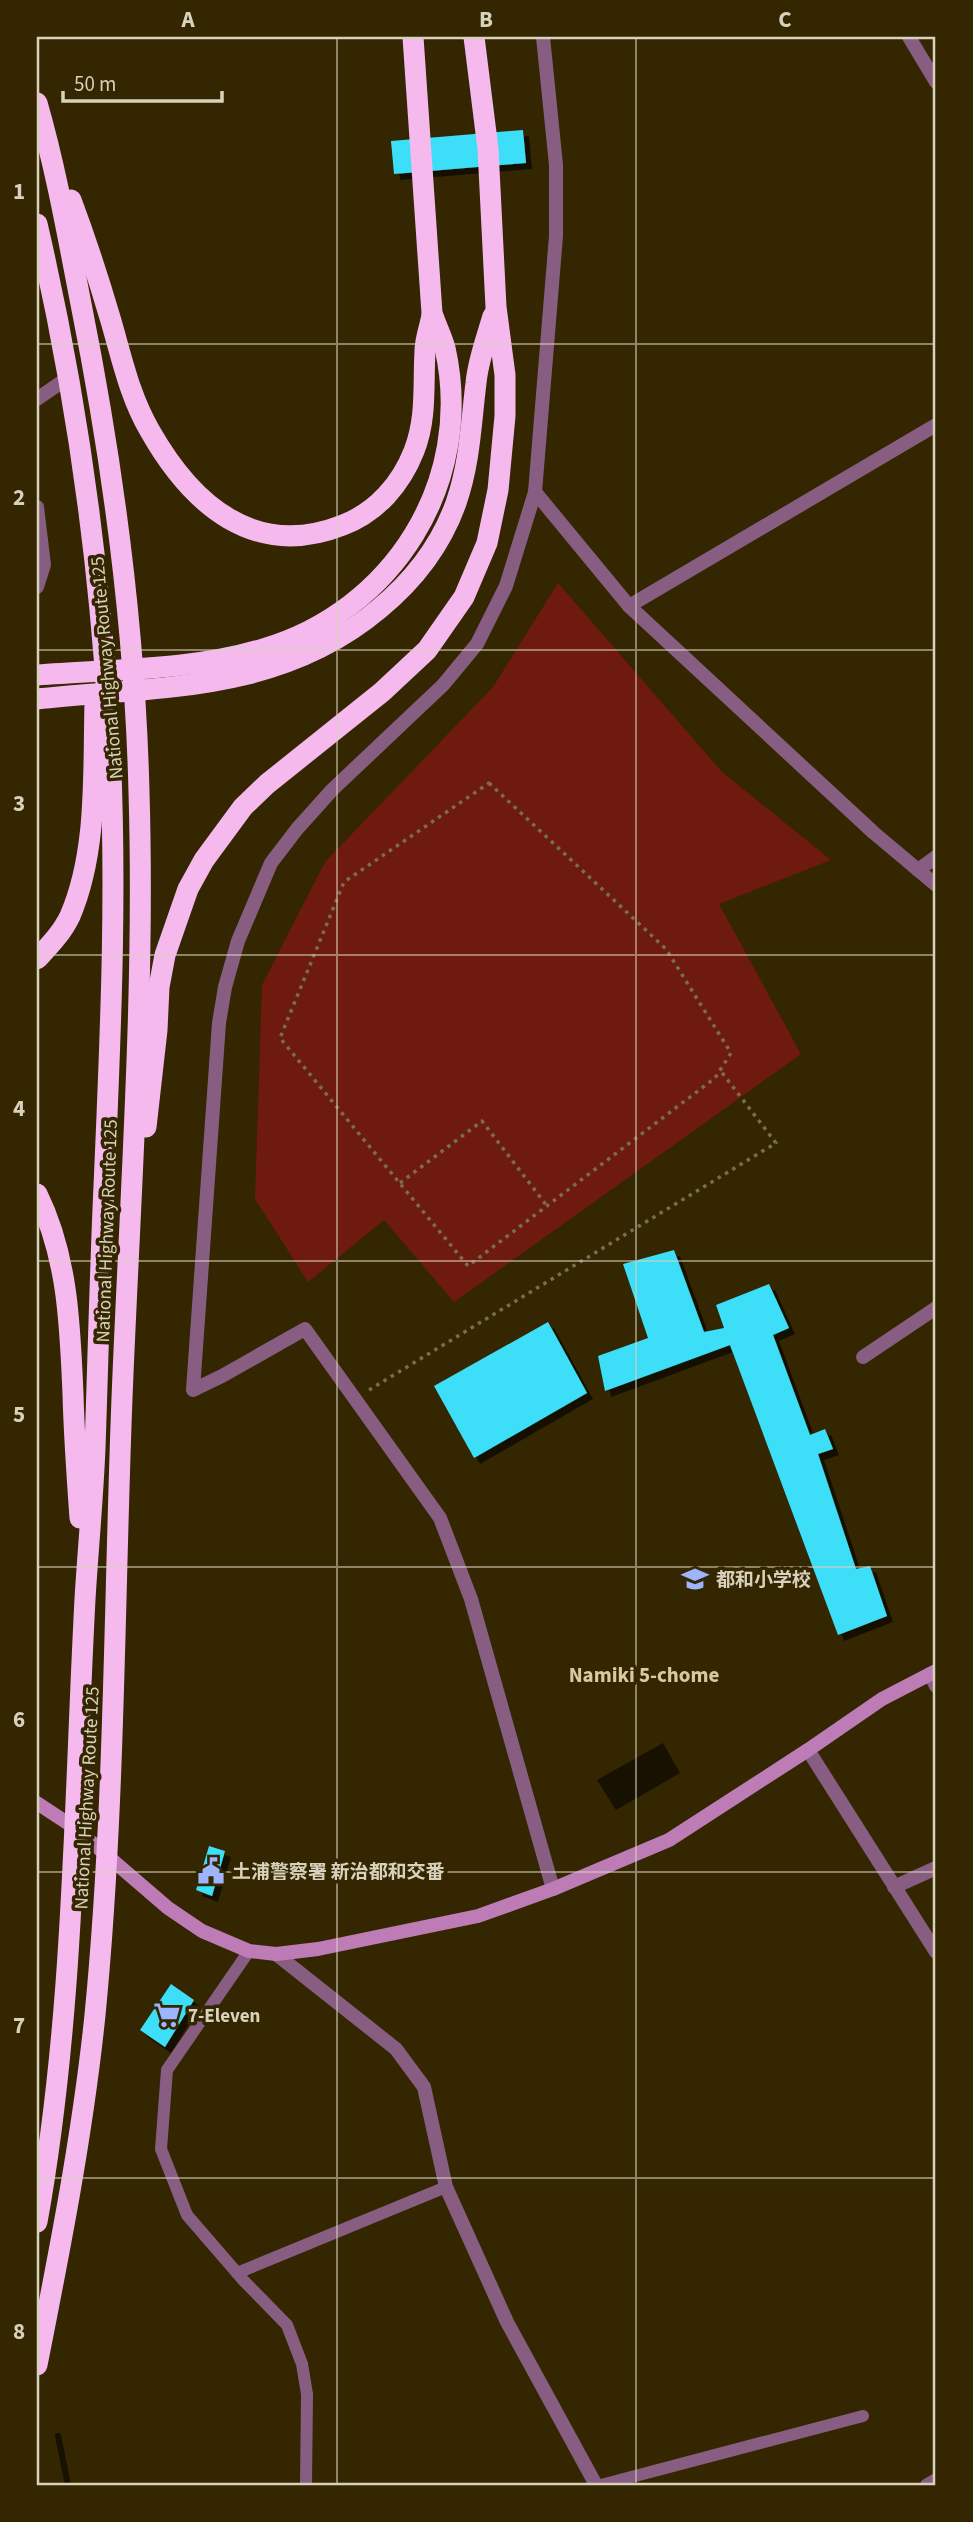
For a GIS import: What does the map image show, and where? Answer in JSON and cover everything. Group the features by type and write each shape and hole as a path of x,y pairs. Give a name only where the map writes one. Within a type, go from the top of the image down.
{"highway":[{"path":"44,126 91,254 134,401 150,432 192,489 234,522 260,533 282,537 306,536 350,523 371,511 388,495 409,461 423,424 425,348 432,313 413,37"},
{"path":"126,1310 157,1030 159,987 165,955 188,889 204,860 243,807 293,761 405,672 427,650 464,597 486,543 498,490 505,416 505,375 496,307 488,149 474,37"},
{"name":"National Highway Route 125","path":"37,103 93,367 124,579 135,707 141,909 120,1455 117,1653 107,1855 94,2018 65,2222 37,2365"},
{"name":"National Highway Route 125","path":"37,224 69,377 97,589 108,710 112,794 111,1015 95,1453 63,2010 37,2222"},
{"path":"37,675 65,673 157,679 249,675 309,654 356,628 402,591 432,552 455,504 469,455 476,379 496,307"},
{"path":"37,699 157,679 216,660 263,649 296,638 369,590 402,555 416,534 437,488 449,430 451,400 445,348 432,313"},
{"path":"37,959 55,940 69,918 80,887 87,852 93,790 97,589"},
{"path":"37,1194 54,1235 70,1314 75,1453 85,1600"}],"street":[{"path":"542,37 556,164 556,236 535,492 506,586 477,644 443,685 332,790 297,829 271,863 238,941 225,987 216,1062 193,1390 305,1329 355,1398 440,1518 471,1599 554,1889"},
{"path":"909,37 936,82"},
{"path":"37,399 69,377"},
{"path":"629,606 936,425"},
{"path":"535,492 629,606 874,833 936,885"},
{"path":"37,507 44,565 37,587"},
{"path":"918,870 936,857"},
{"path":"863,1357 936,1308"},
{"path":"37,1803 75,1828 168,1908 202,1931 249,1951 276,1954 318,1950 478,1916 554,1889 668,1840 808,1751 882,1699 934,1677"},
{"path":"808,1751 935,1948"},
{"path":"894,1887 936,1868"},
{"path":"276,1954 396,2049 424,2087 446,2186 507,2322 599,2485"}],"lane":[{"path":"249,1951 167,2070 161,2149 187,2215 287,2325 302,2364 307,2394 306,2485"},
{"path":"237,2273 446,2186"},
{"path":"599,2485 863,2416"},
{"path":"926,2485 936,2479"}],"path":[{"path":"489,783 666,949 732,1053 720,1070 715,1078 468,1266 279,1038 344,882 489,783"},
{"path":"355,1398 776,1143 720,1070"},
{"path":"400,1183 482,1121 547,1206"}],"shaded area":[{"path":"558,583 722,772 831,860 719,904 801,1054 454,1302 384,1220 308,1282 255,1199 262,985 325,862 493,687"},
{"path":"663,1743 680,1773 616,1810 597,1780"}],"building":[{"path":"523,130 526,163 394,174 391,141"},
{"path":"674,1250 704,1332 724,1328 716,1305 769,1284 789,1328 773,1335 810,1435 825,1429 833,1449 818,1454 856,1569 870,1566 887,1616 838,1635 730,1345 605,1391 598,1356 648,1338 623,1264"},
{"path":"548,1322 587,1393 474,1458 434,1386"},
{"path":"209,1846 225,1851 212,1896 196,1890"},
{"name":"7-Eleven","path":"171,1984 194,2000 165,2047 140,2030"}],"waterway":[{"path":"58,2436 68,2485"}],"place":[{"name":"都和小学校","path":"695,1579"},
{"name":"土浦警察署 新治都和交番","path":"211,1871"},
{"name":"7-Eleven","path":"167,2015"}],"district":[{"name":"Namiki 5-chome","path":"644,1675"}]}
